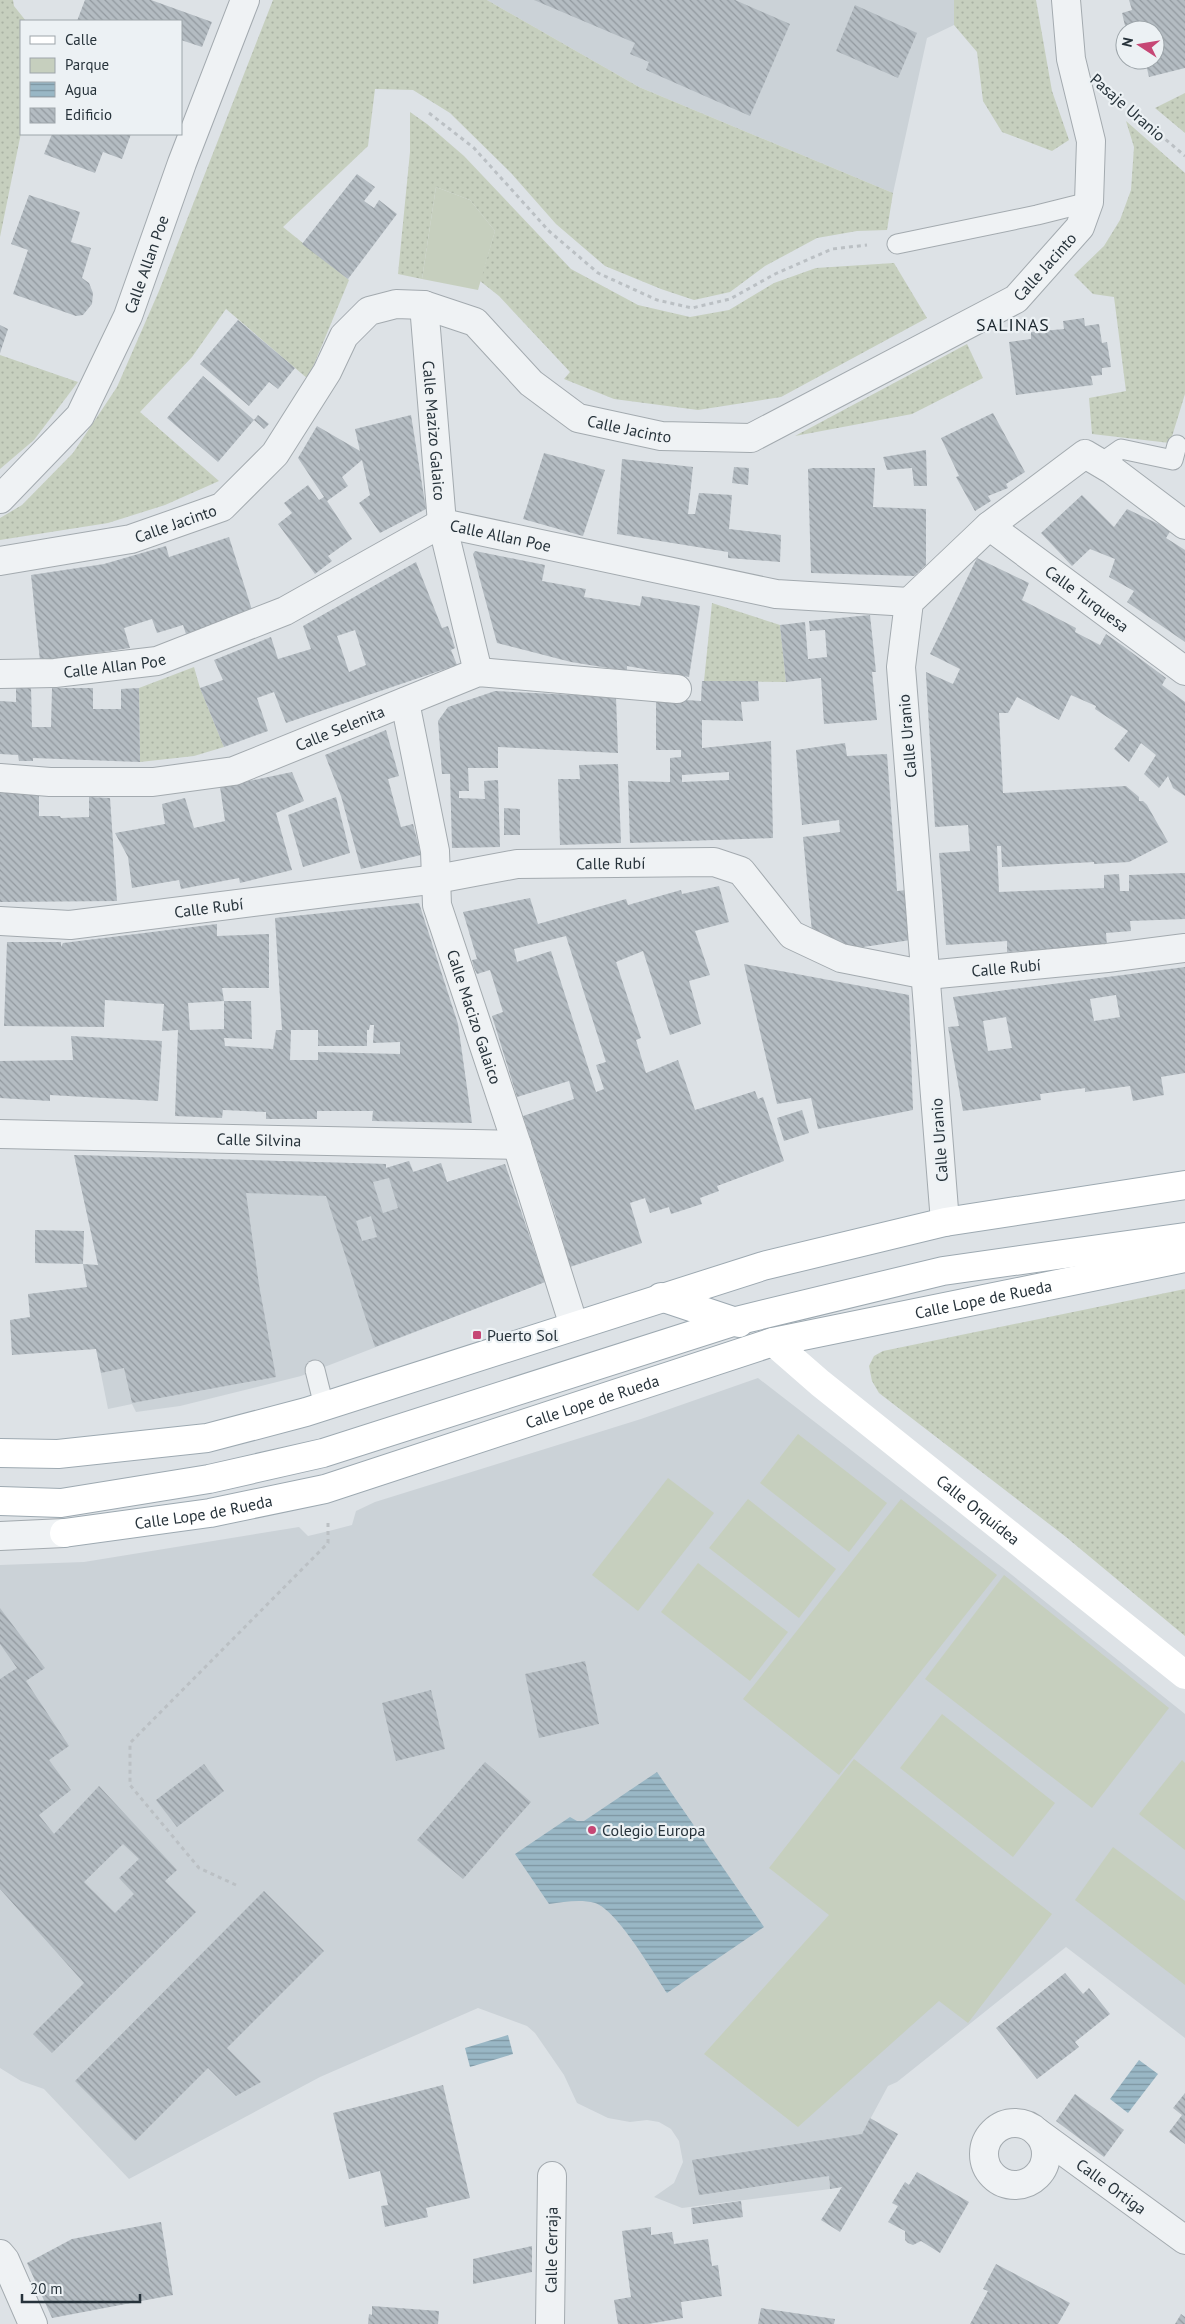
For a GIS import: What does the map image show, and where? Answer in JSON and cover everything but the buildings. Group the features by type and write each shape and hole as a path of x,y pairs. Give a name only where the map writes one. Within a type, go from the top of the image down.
{"main road":[{"path":"0,1453 58,1454 208,1438 324,1406 763,1266 945,1222 1185,1185"},
{"name":"Calle Lope de Rueda","path":"0,1501 70,1501 209,1480 323,1453 736,1321 943,1271 1185,1237"},
{"name":"Calle Lope de Rueda","path":"64,1533 210,1513 325,1489 772,1342 1185,1258"},
{"name":"Calle Orquídea","path":"661,1297 736,1321 772,1342 820,1383 1185,1675"}],"street":[{"name":"Calle Allan Poe","path":"0,499 80,416 128,316 182,163 245,0"},
{"name":"Calle Jacinto","path":"0,561 130,539 222,507 275,454 327,372 344,336 369,312 396,304 424,305 475,322 531,384 578,418 660,436 751,438 1016,299 1080,227 1089,202 1091,141 1071,59 1066,0"},
{"name":"Calle Mazizo Galaico","path":"424,305 442,523 478,672"},
{"path":"909,602 989,526 1085,454 1101,463 1185,525"},
{"name":"Calle Allan Poe","path":"0,674 55,673 157,661 285,611 442,523 776,594 909,602"},
{"name":"Calle Turquesa","path":"989,526 1185,670"},
{"name":"Calle Uranio","path":"909,602 901,667 927,975 945,1222"},
{"name":"Calle Selenita","path":"0,778 50,782 153,782 234,770 478,672 677,689"},
{"name":"Calle Macizo Galaico","path":"404,702 435,851 437,906 517,1145 574,1326"},
{"name":"Calle Rubí","path":"0,921 70,924 437,879 517,864 714,862 741,871 792,935 841,958 927,975 1107,958 1185,948"},
{"name":"Calle Silvina","path":"0,1134 517,1145"},
{"name":"Calle Lope de Rueda","path":"0,1536 64,1533"},
{"name":"Calle Ortiga","path":"1037,2132 1185,2240"},
{"name":"Calle Cerraja","path":"550,2324 552,2176"},
{"path":"0,2254 5,2260 33,2324"}],"lane":[{"path":"897,244 1089,202"},
{"path":"1101,463 1121,449 1173,460 1177,445"},
{"path":"315,1370 324,1406"}],"path":[{"name":"Pasaje Uranio","path":"1113,94 1185,156"},
{"path":"429,113 474,148 549,231 598,273 657,300 692,308 730,299 775,274 832,250 885,243 897,244"},
{"path":"236,1885 199,1868 130,1785 130,1743 328,1543 329,1531"}],"shaded area":[{"path":"487,0 954,0 954,25 927,38 893,193 639,87"},
{"path":"74,1155 386,1164 386,1168 409,1161 414,1172 441,1163 447,1182 505,1164 545,1282 301,1376 180,1406 136,1412 132,1404 108,1409 96,1349 108,1305"},
{"name":"Colegio Europa","path":"758,1378 1007,1571 1185,1714 1185,2038 1066,1947 897,2082 888,2086 860,2138 829,2176 830,2189 682,2208 654,2197 674,2183 683,2162 679,2141 671,2129 659,2122 647,2120 630,2122 608,2118 577,2103 564,2075 535,2033 527,2026 478,2008 320,2077 129,2179 44,2089 21,2081 0,2068 0,1565 84,1562 299,1527 308,1536 329,1531 352,1525 356,1511 375,1502 641,1419"}],"green space":[{"path":"0,0 13,0 14,6 25,20 20,20 21,135 0,237"},
{"path":"273,0 487,0 639,87 893,193 887,230 857,231 817,238 765,266 730,292 694,300 661,289 605,266 556,224 511,173 450,113 413,90 375,89 368,146 283,227 349,280 308,379 226,309 192,357 140,412 219,481 165,505 108,523 0,540 0,518 22,505 73,453 117,387 159,291"},
{"path":"954,0 1036,0 1052,91 1069,140 1052,151 1002,132 983,101 977,52 954,25"},
{"path":"1185,93 1185,133 1155,108"},
{"path":"410,112 464,156 571,269 638,305 690,317 729,310 774,283 816,268 894,263 927,318 781,397 698,410 614,399 564,379 570,372 499,296 480,281 495,231 470,200 436,187 422,279 398,274 410,152"},
{"path":"1126,121 1185,173 1185,394 1170,443 1092,434 1089,398 1126,391 1114,297 1093,294 1074,275 1104,246 1120,220 1131,190 1134,147"},
{"path":"436,187 470,200 495,231 478,290 422,279"},
{"path":"967,344 983,378 912,414 795,436"},
{"path":"0,355 78,382 34,440 0,469"},
{"path":"712,603 780,625 786,682 704,681"},
{"path":"194,667 200,688 224,747 194,756 140,762 139,688"},
{"path":"1185,1289 1185,1636 1066,1537 879,1393 872,1381 869,1366 874,1356 883,1351"},
{"path":"798,1434 887,1503 849,1552 760,1483"},
{"path":"668,1478 714,1513 638,1611 592,1575"},
{"path":"748,1499 836,1569 799,1618 709,1548"},
{"path":"901,1499 997,1575 839,1775 743,1699"},
{"path":"698,1563 788,1632 750,1681 661,1612"},
{"path":"1004,1575 1169,1708 1092,1808 925,1679"},
{"path":"942,1714 1055,1803 1013,1857 900,1768"},
{"path":"854,1759 1052,1914 968,2023 939,2001 798,2127 704,2054 829,1915 769,1868"},
{"path":"1182,1760 1185,1763 1185,1850 1139,1814"},
{"path":"1113,1847 1185,1901 1185,1985 1075,1900"}],"water":[{"path":"657,1772 764,1927 667,1993 634,1943 614,1917 595,1903 572,1901 549,1904 515,1854 570,1817 577,1821 584,1821"},
{"path":"508,2035 513,2054 470,2067 465,2048"},
{"path":"1139,2060 1158,2074 1128,2113 1110,2099"}],"place":[{"name":"Puerto Sol","path":"477,1335"},
{"name":"Colegio Europa","path":"592,1830"}],"district":[{"name":"SALINAS","path":"1013,325"}]}
